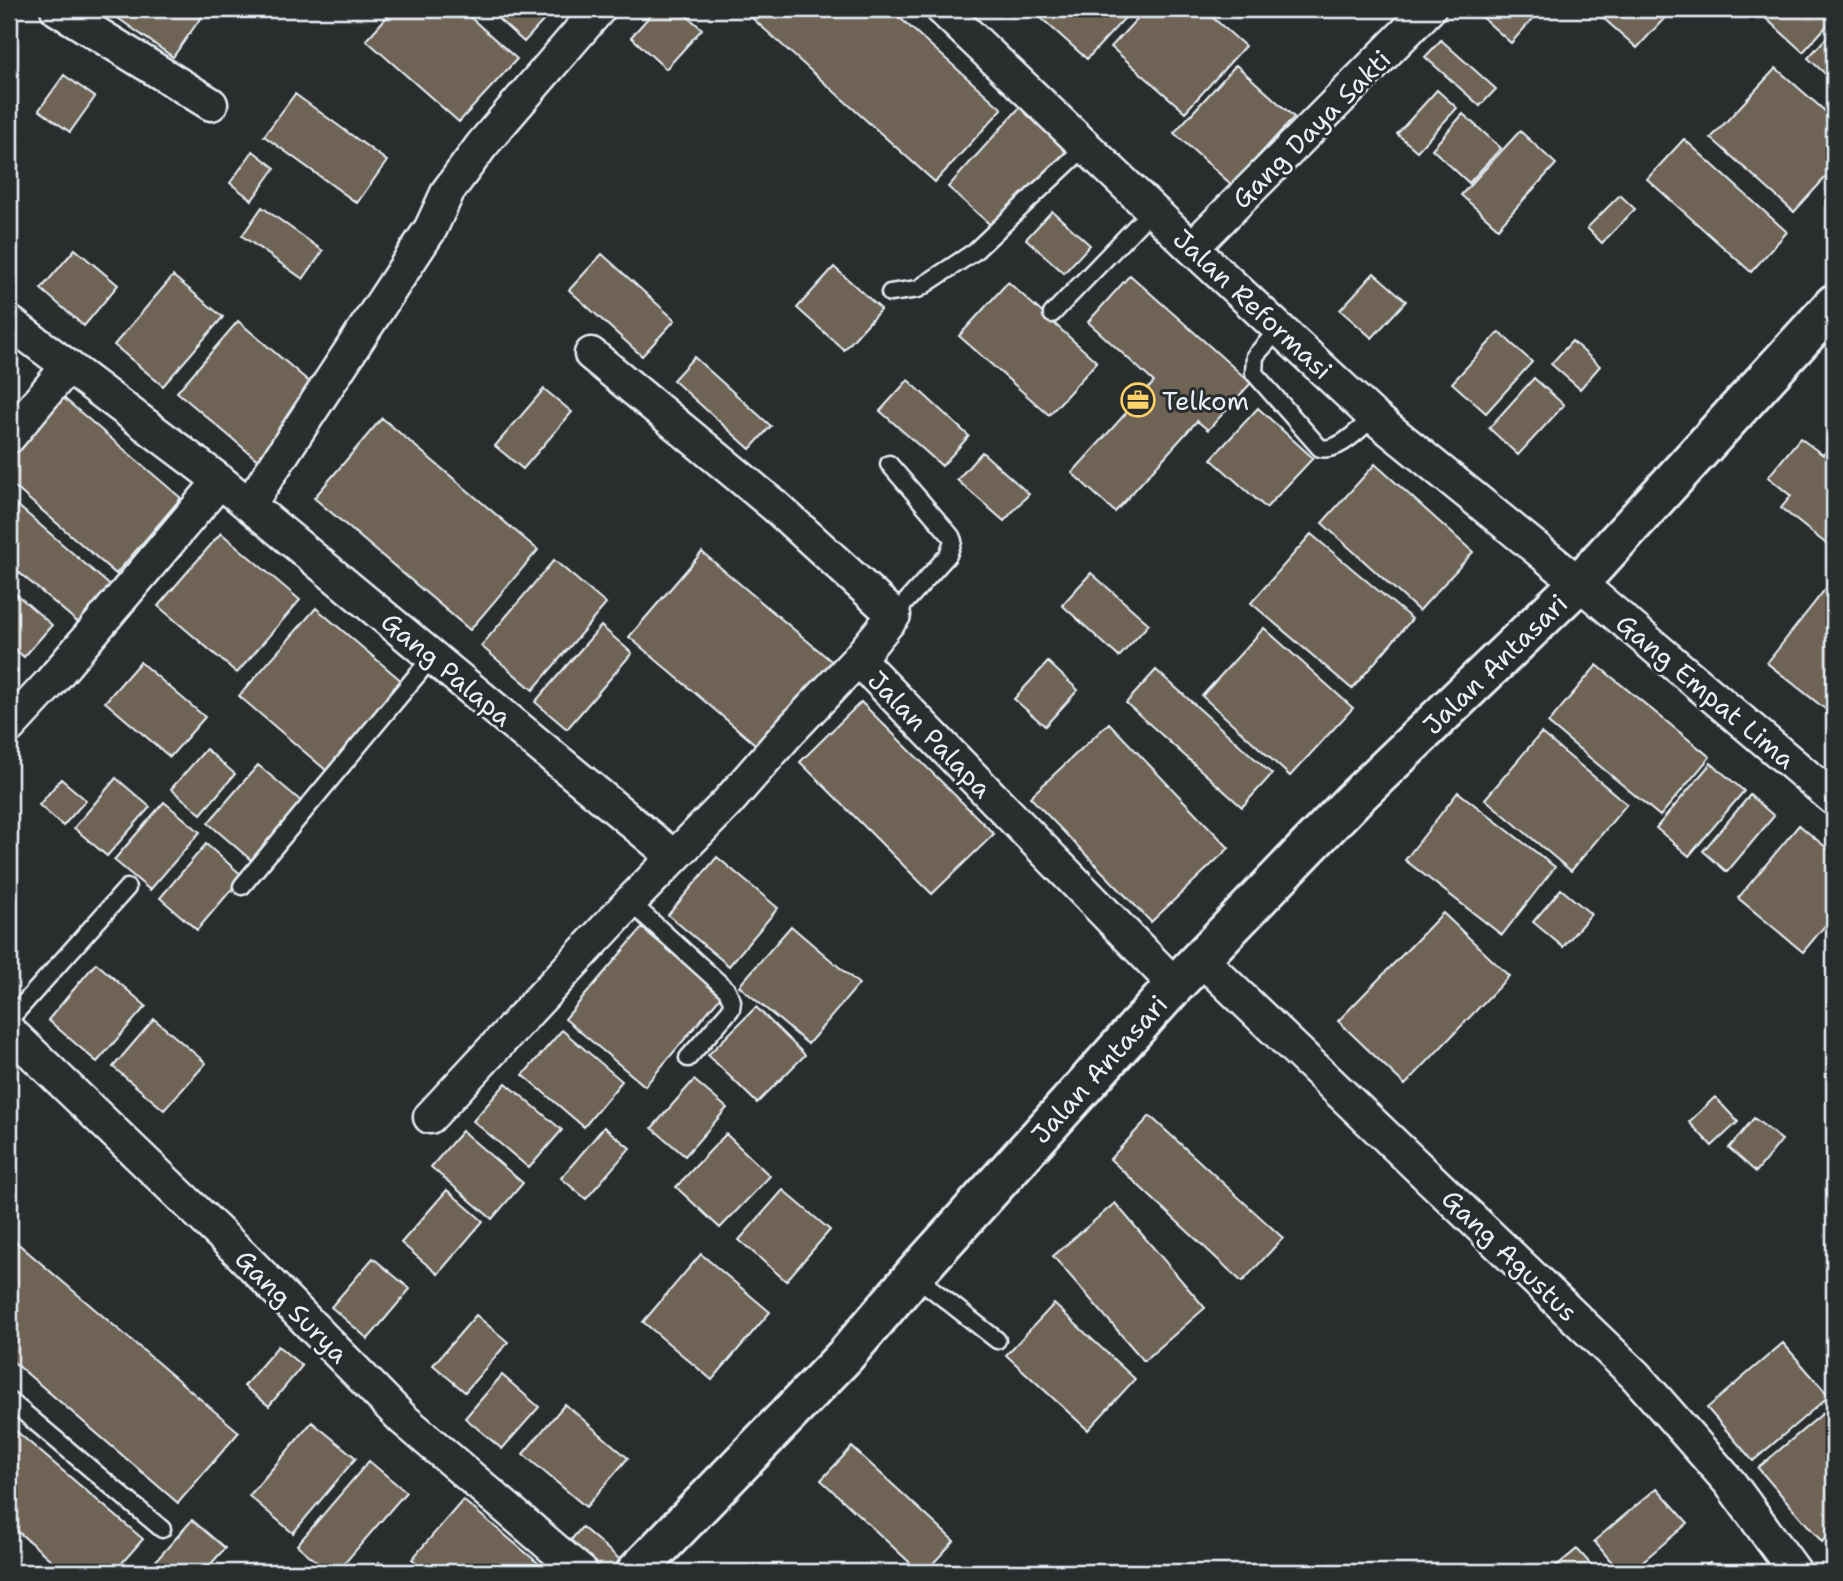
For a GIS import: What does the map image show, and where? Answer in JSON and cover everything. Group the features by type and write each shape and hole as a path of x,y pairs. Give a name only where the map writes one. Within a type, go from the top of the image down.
{"street":[{"path":"57,9 211,104"},
{"path":"249,505 431,228 448,191 482,145 599,9"},
{"name":"Jalan Reformasi","path":"942,9 1192,248 1374,417 1579,583"},
{"name":"Gang Daya Sakti","path":"1192,248 1429,9"},
{"name":"Jalan Antasari","path":"636,1572 845,1356 914,1275 1188,972 1353,800 1579,583 1834,304"},
{"name":"Gang Palapa","path":"9,322 220,481 674,857"},
{"path":"591,354 775,506 894,615"},
{"path":"9,437 68,366"},
{"path":"9,727 48,685 220,481"},
{"name":"Gang Empat Lima","path":"1579,583 1834,799"},
{"name":"Jalan Palapa","path":"894,615 858,659 1188,972"},
{"path":"430,1117 630,902 727,803 858,659"},
{"name":"Gang Agustus","path":"1188,972 1635,1376 1730,1483 1795,1572"},
{"name":"Gang Surya","path":"9,1031 243,1256 403,1419 581,1572"}],"lane":[{"path":"890,293 918,289 974,252 1086,146"},
{"path":"1052,314 1152,210"},
{"path":"1279,329 1255,356 1254,373 1320,448 1336,447 1374,417"},
{"path":"889,464 953,541 948,555 894,615"},
{"path":"242,886 432,657"},
{"path":"9,1020 127,888"},
{"path":"630,902 727,990 732,1001 731,1009 688,1058"},
{"path":"914,1275 998,1340"},
{"path":"9,1400 162,1529"}],"building":[{"path":"105,9 207,9 173,57"},
{"path":"394,9 461,9 517,59 459,122 366,40"},
{"path":"487,9 554,9 524,42"},
{"path":"656,9 679,9 702,29 666,69 631,37"},
{"path":"742,9 890,9 1002,109 935,182"},
{"path":"1031,9 1133,9 1087,59"},
{"path":"1146,9 1203,9 1245,46 1185,112 1111,47"},
{"path":"1533,9 1538,13 1511,43 1475,11"},
{"path":"1593,9 1673,9 1637,48"},
{"path":"1763,9 1834,9 1834,18 1803,52 1760,13"},
{"path":"1834,29 1834,82 1808,58"},
{"path":"1441,40 1496,89 1480,106 1425,57"},
{"path":"1236,65 1294,117 1232,185 1174,133"},
{"path":"1776,68 1834,119 1834,168 1794,212 1711,138"},
{"path":"64,75 95,97 70,132 39,110"},
{"path":"1437,90 1457,108 1417,151 1397,134"},
{"path":"295,94 387,161 357,203 264,136"},
{"path":"1021,106 1068,149 995,229 948,187"},
{"path":"1463,114 1501,148 1469,183 1432,149"},
{"path":"1520,131 1556,164 1498,228 1461,195"},
{"path":"1684,139 1787,232 1751,272 1647,179"},
{"path":"253,151 275,168 252,200 230,183"},
{"path":"1620,195 1635,209 1602,243 1587,228"},
{"path":"262,207 323,251 303,279 242,236"},
{"path":"1052,211 1090,245 1064,273 1026,239"},
{"path":"75,249 118,285 84,326 41,289"},
{"path":"602,254 675,320 642,356 569,290"},
{"path":"834,267 881,309 844,350 797,308"},
{"path":"1374,273 1406,301 1372,338 1340,310"},
{"path":"1130,275 1251,383 1208,430 1197,421 1115,512 1072,473 1154,382 1088,322"},
{"path":"173,276 223,317 163,386 114,345"},
{"path":"1008,282 1097,362 1049,415 959,336"},
{"path":"238,321 320,391 260,462 177,392"},
{"path":"1499,332 1532,362 1486,413 1452,383"},
{"path":"1572,341 1600,366 1580,389 1551,364"},
{"path":"694,357 771,426 750,449 673,380"},
{"path":"1534,378 1564,405 1518,455 1489,428"},
{"path":"908,380 969,436 942,466 880,411"},
{"path":"544,389 572,412 523,469 495,446"},
{"path":"59,394 181,498 116,574 9,482 9,453"},
{"path":"1258,408 1313,458 1266,508 1211,459"},
{"path":"382,418 538,550 470,630 314,498"},
{"path":"1800,438 1823,455 1834,442 1834,550 1781,508 1791,496 1768,477"},
{"path":"982,452 1029,494 1004,521 957,480"},
{"path":"1375,464 1473,552 1419,611 1322,523"},
{"path":"9,498 113,588 81,625 9,564"},
{"path":"221,533 300,600 237,673 158,606"},
{"path":"1311,534 1412,619 1352,689 1251,603"},
{"path":"702,552 842,670 768,755 629,637"},
{"path":"554,560 606,604 533,690 481,646"},
{"path":"1091,573 1149,624 1119,657 1062,605"},
{"path":"1834,578 1834,716 1767,663"},
{"path":"9,588 52,625 24,657 9,644"},
{"path":"316,608 403,682 327,771 239,696"},
{"path":"601,626 632,653 567,729 535,702"},
{"path":"1264,628 1353,708 1290,776 1202,696"},
{"path":"140,662 205,717 170,757 105,702"},
{"path":"1048,662 1078,690 1045,726 1014,699"},
{"path":"9,664 18,671 9,681"},
{"path":"1597,665 1710,757 1660,816 1548,723"},
{"path":"1156,670 1272,774 1242,807 1126,703"},
{"path":"861,702 994,834 932,894 800,762"},
{"path":"1109,723 1229,848 1151,922 1030,797"},
{"path":"1541,733 1627,804 1571,871 1485,799"},
{"path":"206,749 235,774 201,814 171,789"},
{"path":"1711,763 1744,791 1689,856 1656,828"},
{"path":"258,765 301,801 251,860 208,823"},
{"path":"116,778 150,807 107,856 74,828"},
{"path":"61,779 86,800 63,826 39,805"},
{"path":"1458,792 1555,867 1502,935 1405,860"},
{"path":"1750,795 1774,816 1727,872 1703,851"},
{"path":"164,802 200,832 150,890 114,860"},
{"path":"1799,825 1834,854 1834,915 1803,952 1738,898"},
{"path":"206,844 243,876 197,930 160,898"},
{"path":"717,857 778,908 729,966 668,915"},
{"path":"1561,889 1591,914 1563,947 1533,922"},
{"path":"1443,913 1509,976 1405,1085 1338,1021"},
{"path":"791,926 859,984 808,1044 739,986"},
{"path":"642,928 722,995 645,1086 565,1019"},
{"path":"96,963 146,1006 97,1062 48,1020"},
{"path":"756,1007 805,1055 757,1103 708,1055"},
{"path":"154,1019 206,1063 164,1110 113,1067"},
{"path":"562,1030 622,1081 584,1127 523,1075"},
{"path":"694,1080 727,1108 685,1156 652,1128"},
{"path":"506,1083 562,1130 529,1168 473,1121"},
{"path":"1715,1097 1738,1122 1712,1146 1689,1122"},
{"path":"1150,1116 1283,1238 1242,1282 1110,1159"},
{"path":"1754,1118 1782,1140 1756,1172 1729,1148"},
{"path":"604,1127 630,1148 586,1199 561,1178"},
{"path":"462,1131 523,1183 492,1219 431,1167"},
{"path":"726,1134 770,1176 720,1228 676,1187"},
{"path":"447,1190 483,1221 438,1274 401,1243"},
{"path":"783,1190 830,1230 786,1281 739,1240"},
{"path":"1115,1203 1205,1308 1144,1361 1053,1256"},
{"path":"9,1236 239,1432 178,1503 9,1358"},
{"path":"701,1254 770,1312 712,1380 643,1322"},
{"path":"373,1258 410,1289 368,1339 331,1307"},
{"path":"1054,1304 1135,1379 1088,1430 1006,1355"},
{"path":"476,1315 508,1342 465,1392 433,1365"},
{"path":"1783,1343 1829,1396 1753,1461 1707,1408"},
{"path":"278,1346 302,1366 269,1406 244,1386"},
{"path":"502,1375 539,1407 502,1449 465,1418"},
{"path":"565,1404 628,1458 586,1507 523,1454"},
{"path":"1834,1404 1834,1531 1822,1542 1758,1468"},
{"path":"312,1422 356,1458 293,1533 249,1496"},
{"path":"9,1425 143,1539 114,1572 65,1572 9,1524"},
{"path":"852,1447 954,1541 925,1572 920,1572 821,1480"},
{"path":"369,1461 406,1492 337,1572 329,1572 297,1545"},
{"path":"1657,1488 1688,1523 1630,1572 1620,1572 1594,1541"},
{"path":"463,1500 544,1568 541,1572 428,1572 412,1559"},
{"path":"192,1520 225,1548 204,1572 146,1572"},
{"path":"582,1527 630,1568 626,1572 594,1572 565,1547"},
{"path":"1577,1549 1598,1572 1549,1572"},
{"path":"379,1562 391,1572 370,1572"},
{"path":"1710,1563 1717,1572 1699,1572"}],"place":[{"name":"Telkom","path":"1138,400"}]}
